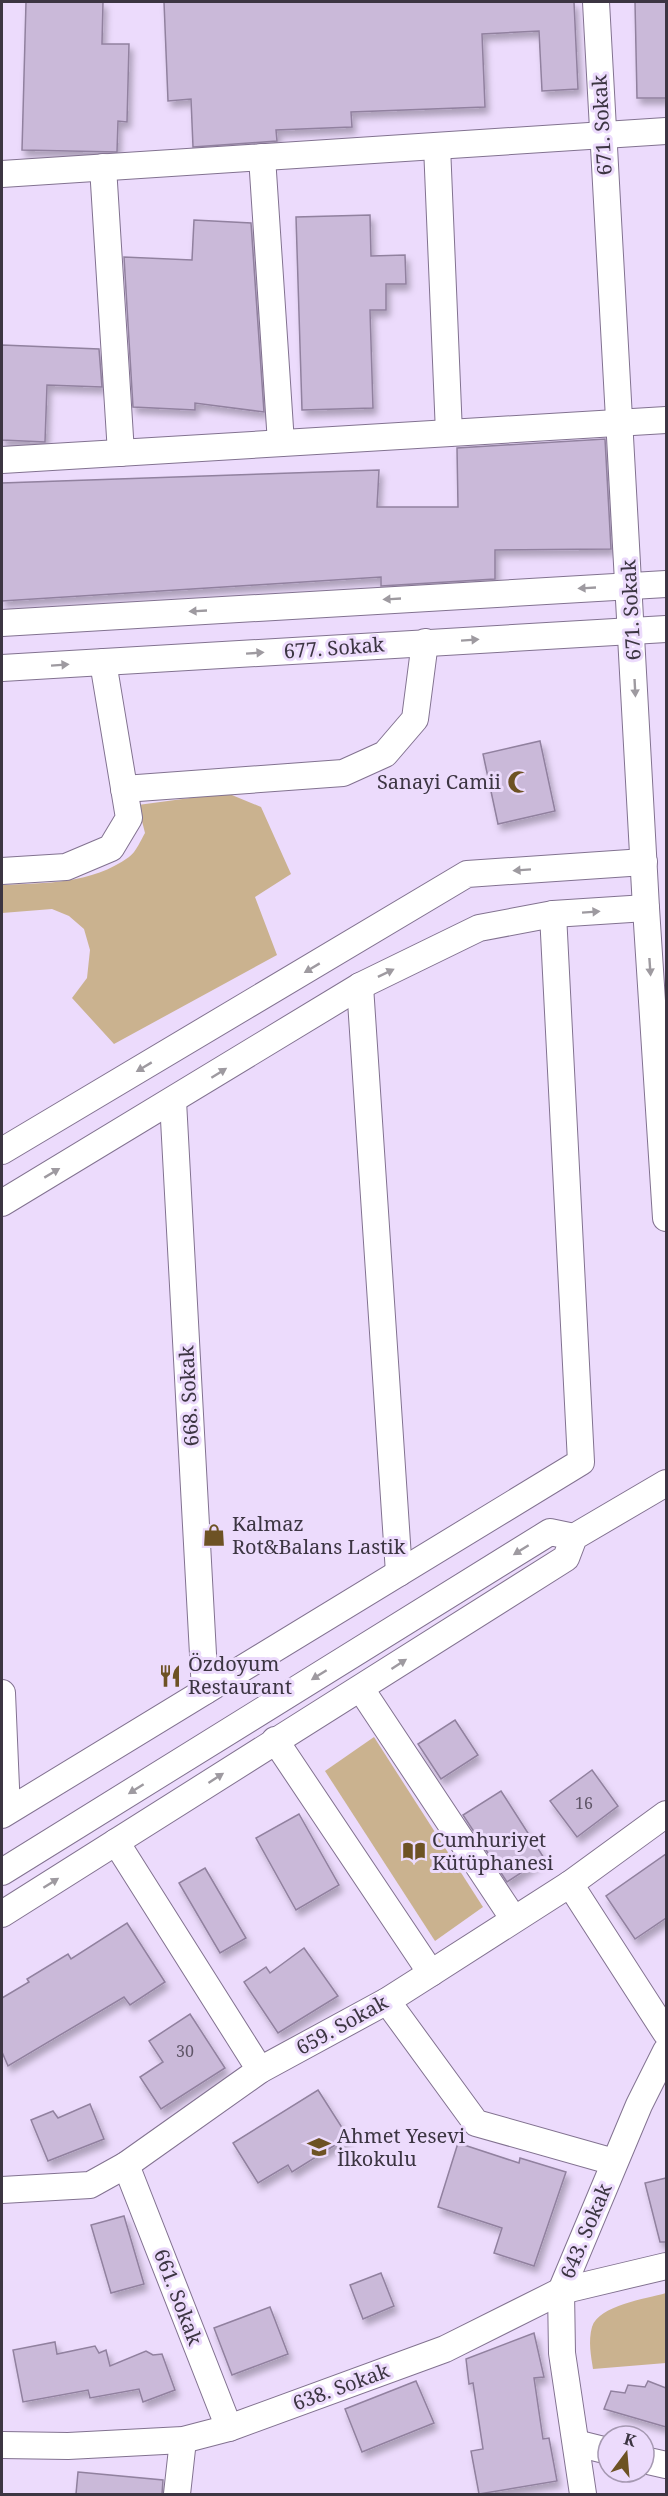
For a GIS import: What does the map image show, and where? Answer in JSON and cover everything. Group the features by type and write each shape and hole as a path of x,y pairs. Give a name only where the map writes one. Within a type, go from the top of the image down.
{"street":[{"name":"671. Sokak","path":"596,2 646,908 666,1218"},
{"path":"2,174 666,131"},
{"path":"437,146 449,433"},
{"path":"262,157 281,443"},
{"path":"103,167 121,453"},
{"path":"2,460 666,420"},
{"path":"2,622 666,584"},
{"name":"677. Sokak","path":"2,668 666,629"},
{"path":"124,789 343,773 384,754 415,719 425,642"},
{"path":"2,871 66,867 111,848 129,818 103,662"},
{"path":"2,1151 467,874 644,862"},
{"path":"2,1203 360,986 479,928 553,914 646,908"},
{"path":"4,1813 581,1462 553,914"},
{"path":"360,986 399,1573"},
{"name":"668. Sokak","path":"173,1101 205,1691"},
{"path":"2,1914 566,1558 574,1537 666,1483"},
{"path":"2,1872 550,1532 574,1537"},
{"path":"361,1689 513,1918"},
{"path":"2,1693 4,1813"},
{"path":"275,1740 431,1973"},
{"name":"659. Sokak","path":"2,2190 90,2185 126,2165 260,2070 387,2001 513,1918 570,1884 666,1814"},
{"path":"116,1842 260,2070"},
{"path":"570,1884 666,2033"},
{"path":"387,2001 476,2123 614,2162"},
{"name":"643. Sokak","path":"583,2494 562,2353 561,2291 614,2162 666,2051"},
{"name":"661. Sokak","path":"126,2165 229,2428"},
{"name":"638. Sokak","path":"2,2445 68,2446 183,2440 229,2428 445,2349 561,2291 666,2266"},
{"path":"177,2494 183,2440"},
{"path":"576,2443 596,2448"}],"shaded area":[{"path":"227,793 261,807 291,874 255,897 277,955 114,1044 72,998 87,978 90,950 84,929 69,916 52,909 2,913 2,885 68,880 115,866 134,852 145,833 138,805"},
{"path":"374,1737 483,1907 435,1941 325,1771"},
{"path":"666,2293 666,2363 593,2369 590,2338 596,2319 613,2308"}],"building":[{"path":"26,2 103,2 102,44 129,44 127,122 118,121 117,152 22,150"},
{"path":"164,2 574,2 578,89 542,91 539,31 482,34 485,107 351,112 352,127 276,130 277,141 193,147 191,99 168,101"},
{"path":"635,2 666,2 666,98 637,98"},
{"path":"370,215 371,256 405,255 406,284 386,284 386,310 370,310 373,408 302,410 296,217"},
{"path":"194,220 251,223 264,412 195,403 195,410 133,407 124,257 192,260"},
{"path":"2,345 99,349 102,387 47,385 45,442 2,440"},
{"path":"605,439 611,549 495,550 495,579 381,586 381,577 2,601 2,483 379,470 377,507 458,507 457,448"},
{"name":"Sanayi Camii","path":"540,741 555,811 498,824 483,754"},
{"path":"455,1720 478,1755 441,1779 418,1744"},
{"path":"592,1770 618,1806 577,1837 550,1801"},
{"path":"501,1791 544,1858 507,1882 463,1815"},
{"path":"299,1814 339,1885 296,1910 256,1838"},
{"path":"666,1854 666,1918 635,1939 606,1896"},
{"path":"205,1868 246,1938 220,1953 179,1883"},
{"path":"127,1923 165,1982 130,2005 124,1997 8,2066 2,2052 2,1998 29,1982 27,1979 68,1954 71,1959"},
{"path":"304,1948 338,1996 278,2033 244,1982 266,1967 270,1973"},
{"path":"190,2014 225,2068 161,2109 140,2077 163,2062 149,2041"},
{"path":"318,2090 348,2137 292,2172 288,2165 258,2183 233,2143"},
{"path":"90,2104 104,2139 48,2161 31,2120 53,2111 58,2118"},
{"path":"458,2143 519,2163 520,2158 566,2172 534,2266 494,2253 502,2228 438,2207"},
{"path":"666,2178 666,2242 660,2242 645,2183"},
{"path":"124,2216 144,2284 111,2293 91,2225"},
{"path":"381,2273 394,2306 363,2319 350,2285"},
{"path":"270,2307 288,2354 232,2375 214,2328"},
{"path":"534,2333 544,2377 534,2378 543,2439 549,2438 557,2481 479,2494 471,2451 483,2449 473,2383 469,2384 466,2359"},
{"path":"55,2342 57,2354 95,2346 99,2353 106,2350 110,2366 146,2351 153,2355 162,2354 175,2390 143,2402 139,2389 90,2398 88,2390 23,2402 13,2350"},
{"path":"416,2381 434,2423 362,2452 345,2409"},
{"path":"648,2381 666,2388 666,2427 604,2409 611,2391 625,2393 628,2385 645,2387"},
{"path":"78,2472 163,2480 162,2494 76,2494"}],"place":[{"name":"Sanayi Camii","path":"519,782"},
{"name":"Kalmaz Rot&Balans Lastik","path":"214,1535"},
{"name":"Özdoyum Restaurant","path":"170,1676"},
{"name":"Cumhuriyet Kütüphanesi","path":"414,1851"},
{"name":"Ahmet Yesevi İlkokulu","path":"319,2147"}]}
